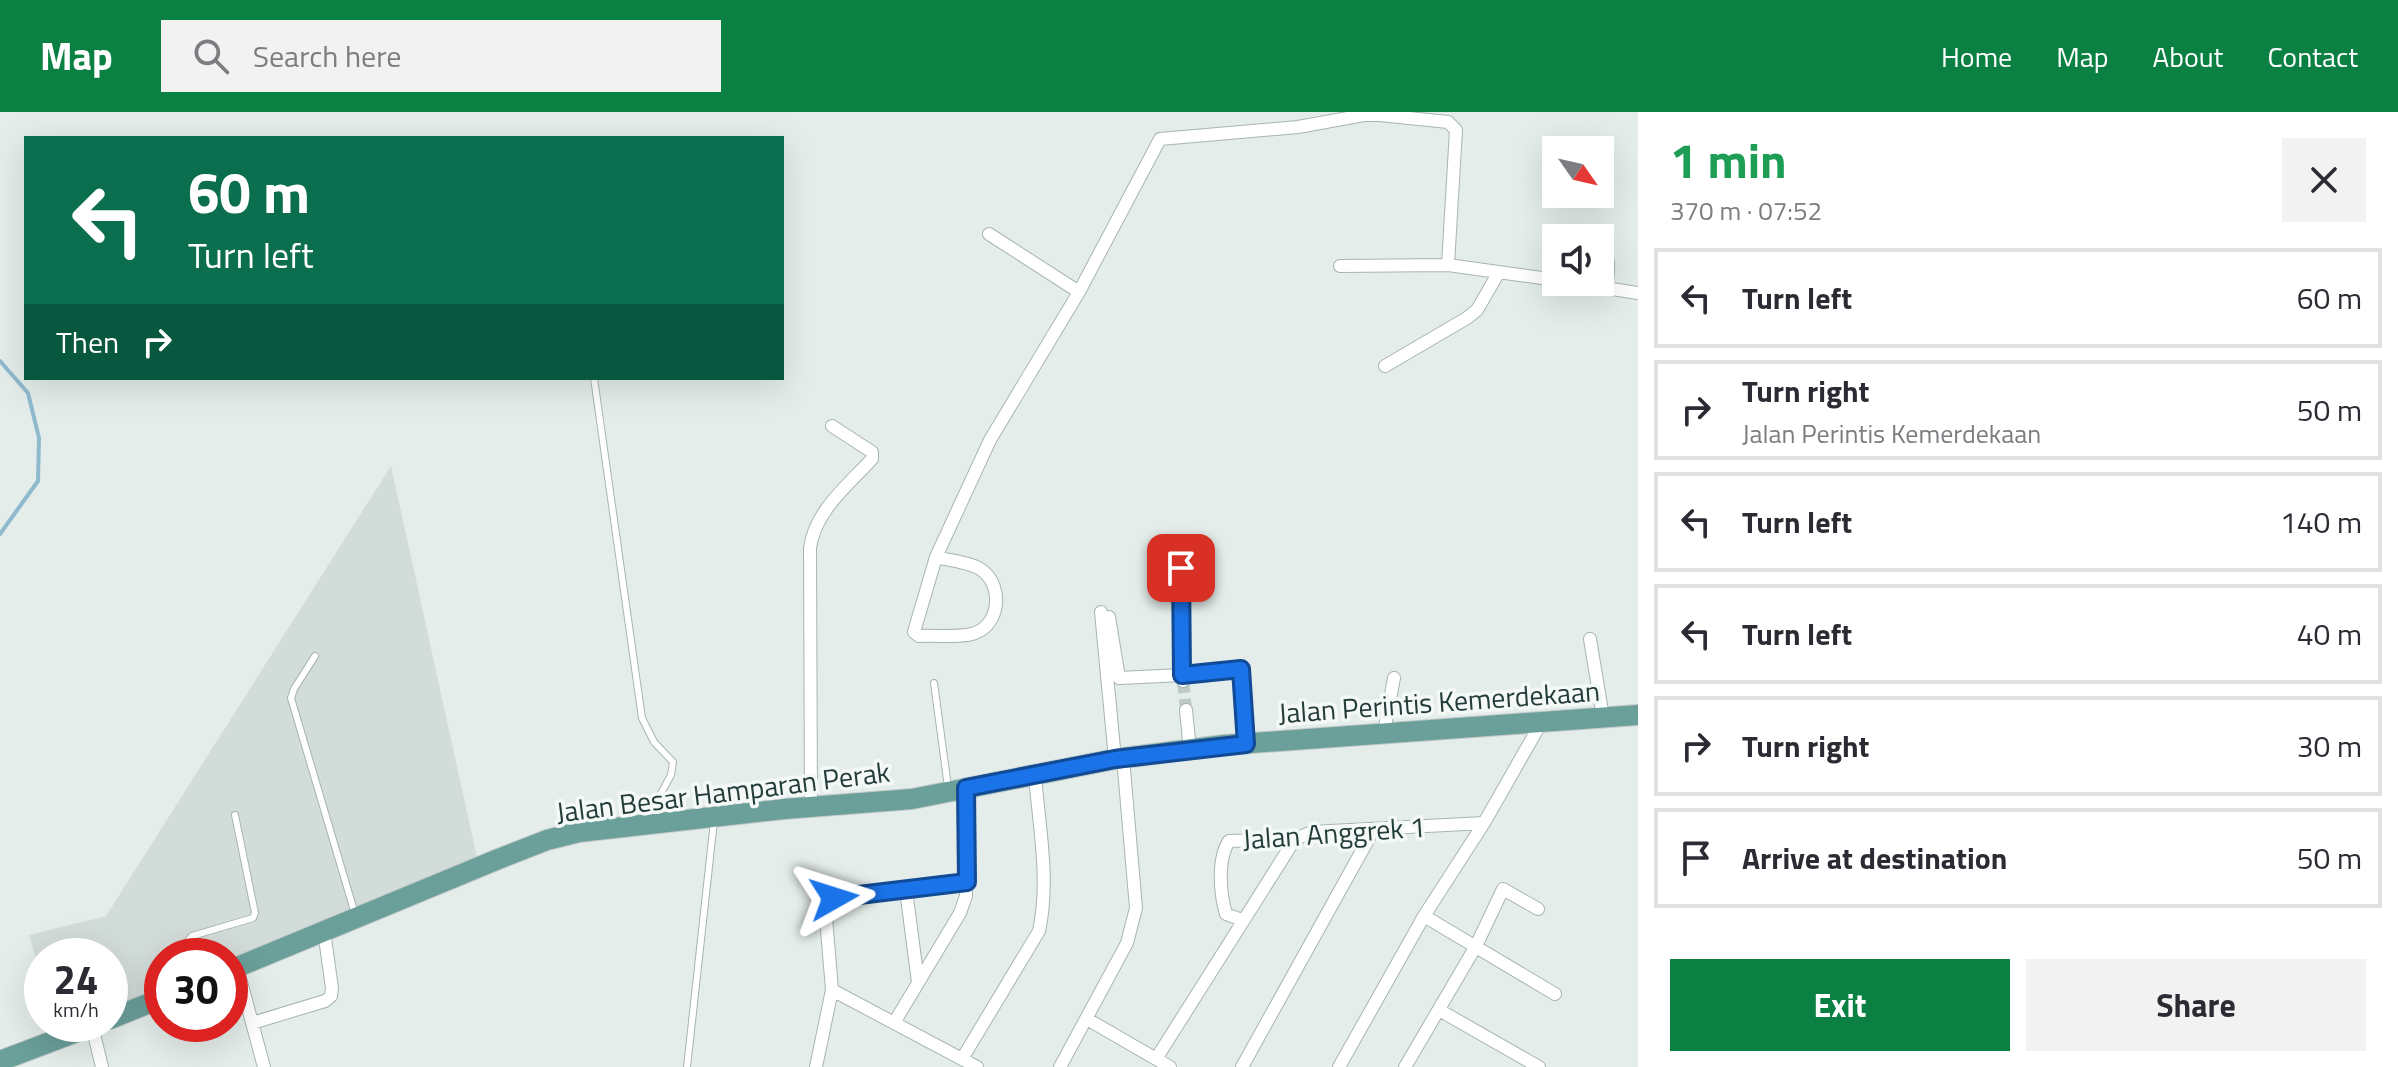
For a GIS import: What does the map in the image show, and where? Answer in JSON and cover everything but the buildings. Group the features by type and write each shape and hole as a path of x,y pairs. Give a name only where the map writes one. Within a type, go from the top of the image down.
{"main road":[{"name":"Jalan Perintis Kemerdekaan","path":"912,799 1119,759 1190,750 1384,732 1638,715"},
{"name":"Jalan Besar Hamparan Perak","path":"248,962 547,840 579,832 912,799"},
{"path":"0,1061 50,1042"}],"street":[{"path":"1298,127 1301,112"},
{"path":"936,557 980,569 993,584 996,612 990,622 975,633 919,636 914,632 936,557 990,440 1079,292 1160,139 1298,127 1347,117 1380,115 1448,122 1456,130 1451,265"},
{"path":"989,234 1079,292"},
{"path":"1340,266 1451,265 1542,278"},
{"path":"1385,366 1472,314 1496,272"},
{"path":"1614,288 1638,293"},
{"path":"811,807 812,532 818,518 872,459 872,452 865,446 832,426"},
{"path":"1181,541 1182,678"},
{"path":"1060,1067 1127,943 1136,908 1105,614 1119,678 1182,678 1241,669 1246,744"},
{"path":"1590,639 1603,717"},
{"path":"1384,732 1394,678"},
{"path":"1186,710 1190,750"},
{"path":"1339,1067 1424,916 1484,823 1541,723"},
{"path":"962,1059 1039,931 1044,887 1035,776"},
{"path":"894,1023 960,913 966,896 957,789"},
{"name":"Jalan Anggrek 1","path":"1242,920 1226,914 1224,910 1221,881 1225,847 1229,841 1295,839 1312,832 1484,823"},
{"path":"1242,1067 1374,829"},
{"path":"1156,1059 1295,839"},
{"path":"816,1067 832,990 825,906 828,901 967,882"},
{"path":"1405,1067 1476,946 1503,889 1538,909"},
{"path":"906,890 918,982"},
{"path":"1424,916 1555,994"},
{"path":"252,1023 325,1001 331,996 324,931"},
{"path":"832,990 977,1067"},
{"path":"1439,1010 1539,1067"},
{"path":"248,1011 264,1067"},
{"path":"1087,1019 1170,1067"},
{"path":"101,1042 102,1067"}],"lane":[{"path":"594,380 642,718 654,742 673,762 671,775 644,824"},
{"path":"315,656 291,698 356,918"},
{"path":"934,683 957,789"},
{"path":"190,938 253,918 255,913 235,815"},
{"path":"687,1067 714,817"}],"shaded area":[{"path":"391,466 478,862 248,957 248,938 144,938 144,999 128,1006 128,938 30,938 29,935 106,916"}],"waterway":[{"path":"0,361 28,393 39,438 38,481 0,534"}],"tunnel":[{"path":"1183,681 1186,710"}],"route":[{"path":"834,898 967,882 966,788 1115,759 1246,744 1241,669 1182,675 1181,568"}]}
